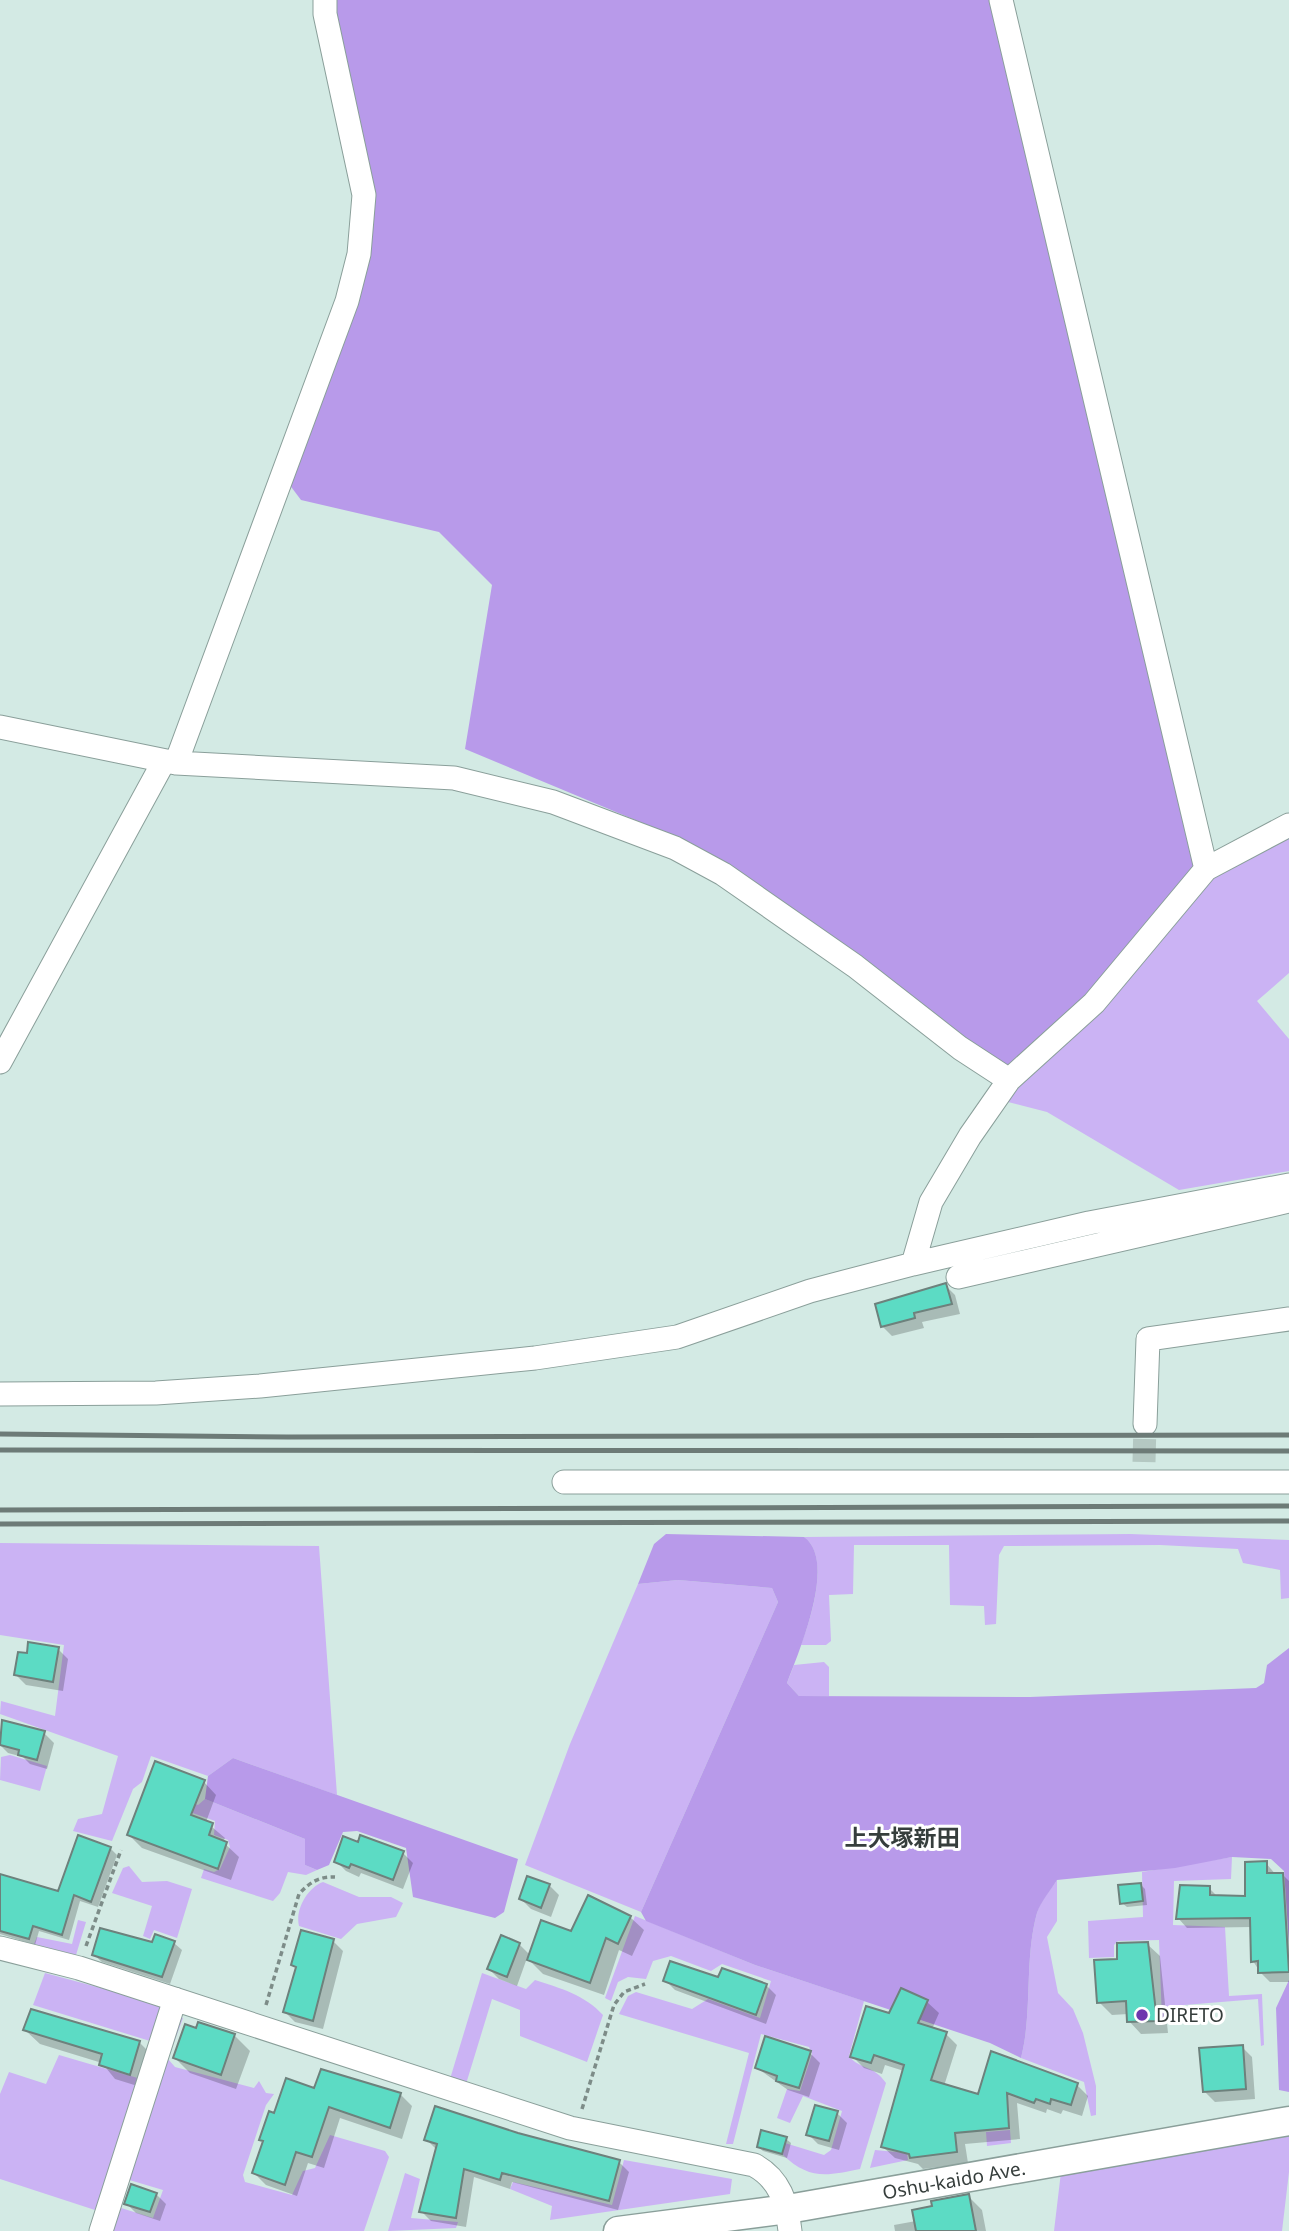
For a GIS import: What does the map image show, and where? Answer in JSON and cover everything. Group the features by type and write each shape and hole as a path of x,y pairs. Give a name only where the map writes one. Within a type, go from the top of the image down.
{"main road":[{"name":"Oshu-kaido Ave.","path":"618,2231 789,2220 1289,2121"}],"street":[{"path":"0,1062 170,762 346,301 359,254 364,195 325,14 325,0"},
{"path":"1001,0 1206,869"},
{"path":"0,727 170,762 454,778 553,802 676,848 723,874 855,966 960,1048 1009,1080"},
{"path":"913,1264 932,1202 970,1136 1009,1080 1094,1003 1206,869 1289,825"},
{"path":"0,1394 156,1392 260,1385 574,1352 677,1337 810,1291 913,1264 1089,1223 1289,1185"},
{"path":"958,1277 1289,1201"},
{"path":"1145,1424 1148,1339 1289,1319"},
{"path":"564,1482 1144,1472 1289,1482"},
{"path":"0,1948 79,1968 576,2129 754,2165 768,2172 777,2183 789,2220"},
{"path":"101,2231 175,1999"}],"path":[{"path":"79,1968 121,1850"},
{"path":"260,2026 289,1918 299,1894 308,1884 325,1876 335,1877"},
{"path":"576,2129 614,2005 624,1992 645,1984"}],"shaded area":[{"path":"326,0 1013,0 1210,849 1089,999 1008,1070 854,954 676,837 465,749 492,585 439,532 301,500 283,476 347,298 364,195"},
{"path":"1289,835 1289,973 1257,1001 1289,1039 1289,1171 1179,1190 1047,1112 1004,1101 1213,875"},
{"path":"666,1534 804,1537 814,1549 817,1585 813,1607 787,1683 799,1696 1030,1697 1256,1688 1264,1683 1267,1665 1289,1648 1289,1943 1284,1871 1271,1859 1232,1857 1175,1868 1057,1880 1037,1913 1033,1931 1027,2022 1021,2058 990,2043 755,1965 646,1921 641,1912 778,1602 772,1588 678,1580 638,1584 654,1544"},
{"path":"1130,1534 1289,1540 1289,1598 1281,1599 1280,1570 1243,1563 1238,1549 1160,1545 1004,1546 999,1555 996,1624 985,1625 984,1606 950,1605 949,1545 854,1545 853,1594 829,1595 831,1641 826,1645 801,1645 813,1604 818,1573 812,1546 804,1537"},
{"path":"0,1543 319,1546 337,1795 233,1758 208,1776 151,1756 142,1782 133,1789 112,1841 73,1831 78,1819 102,1814 118,1756 0,1714 1,1701 55,1716 64,1645 0,1635"},
{"path":"678,1580 772,1588 778,1602 641,1912 525,1865 570,1744 638,1584"},
{"path":"824,1662 829,1667 829,1696 799,1696 787,1683 794,1665"},
{"path":"10,1755 47,1766 40,1791 0,1780 1,1757"},
{"path":"233,1758 518,1859 504,1912 495,1918 413,1897 406,1848 357,1831 343,1832 329,1865 317,1870 305,1865 305,1839 205,1799 208,1776"},
{"path":"167,1794 198,1805 205,1799 305,1839 305,1865 317,1870 306,1875 288,1872 280,1893 273,1901 201,1878 204,1869 214,1872 220,1869 230,1847 228,1840 214,1835 215,1821 165,1803"},
{"path":"1232,1857 1231,1879 1174,1881 1173,1925 1225,1927 1229,1996 1262,1994 1264,2045 1261,2046 1258,1999 1184,2005 1184,2019 1162,2020 1159,1940 1118,1941 1114,1945 1114,1957 1089,1958 1088,1921 1143,1917 1142,1872"},
{"path":"129,1866 142,1882 167,1881 192,1889 177,1938 154,1930 150,1939 143,1936 152,1906 112,1893 123,1868"},
{"path":"1057,1880 1057,1921 1047,1937 1058,1993 1073,2009 1083,2033 1096,2086 1096,2115 1091,2116 1084,2082 1021,2058 1027,2022 1033,1931 1038,1909"},
{"path":"323,1882 359,1897 391,1897 403,1903 396,1917 357,1924 341,1939 299,1926 299,1913 307,1894"},
{"path":"635,1916 755,1965 864,2001 849,2056 858,2064 877,2073 886,2083 860,2169 818,2174 801,2168 782,2154 785,2143 824,2155 831,2150 842,2111 803,2096 790,2123 777,2118 787,2089 800,2091 812,2054 809,2047 761,2034 733,2144 726,2144 749,2053 619,2014 628,1996 636,1992 692,2009 708,1999 760,2018 771,1981 722,1964 711,1971 671,1956 653,1961 646,1979 628,1977 618,1982 611,2001 605,1998"},
{"path":"78,1920 86,1922 76,1955 34,1944 37,1937 72,1944"},
{"path":"45,1973 157,2003 161,2010 150,2041 33,2005"},
{"path":"482,1973 526,1989 535,1980 572,1993 596,2008 603,2015 587,2062 520,2036 520,2010 492,1999 466,2084 450,2079"},
{"path":"1289,1980 1289,2092 1279,2090 1276,2008"},
{"path":"178,2017 183,2018 168,2059 175,2067 254,2088 259,2081 266,2093 274,2094 266,2105 243,2175 245,2182 292,2195 303,2171 315,2168 330,2135 385,2151 389,2157 364,2231 108,2231 118,2207 153,2218 163,2190 126,2179"},
{"path":"59,2055 141,2079 98,2211 0,2179 0,2094 9,2072 46,2084"},
{"path":"1010,2130 1011,2143 987,2146 986,2132"},
{"path":"1289,2132 1289,2172 1282,2231 1054,2231 1061,2172"},
{"path":"875,2150 907,2153 908,2160 870,2168"},
{"path":"624,2160 732,2179 730,2194 550,2220 552,2206 510,2189 513,2182 612,2205"},
{"path":"405,2173 420,2179 411,2218 458,2222 456,2228 388,2231"}],"building":[{"path":"946,1283 952,1304 914,1313 915,1318 881,1327 875,1304"},
{"path":"28,1642 59,1647 53,1682 14,1675 18,1652 27,1653"},
{"path":"2,1720 45,1731 37,1760 18,1755 19,1750 0,1745"},
{"path":"155,1761 205,1780 191,1815 213,1823 209,1835 227,1842 218,1869 127,1835"},
{"path":"78,1835 111,1847 91,1902 74,1895 62,1935 33,1926 29,1939 0,1931 0,1874 58,1891"},
{"path":"360,1835 404,1851 393,1880 351,1864 349,1868 334,1862 343,1836 358,1842"},
{"path":"1267,1861 1267,1873 1283,1873 1289,1972 1258,1973 1258,1961 1251,1962 1250,1918 1176,1919 1180,1885 1210,1886 1210,1895 1245,1896 1245,1862"},
{"path":"527,1876 550,1884 541,1908 519,1899"},
{"path":"1141,1883 1143,1901 1120,1904 1118,1885"},
{"path":"588,1895 631,1916 618,1944 606,1938 590,1983 527,1960 541,1920 571,1931"},
{"path":"100,1928 152,1942 155,1934 175,1941 162,1977 92,1955"},
{"path":"301,1930 334,1939 313,2021 283,2012 296,1967 291,1965"},
{"path":"501,1935 520,1943 507,1977 487,1969"},
{"path":"1148,1942 1157,2021 1127,2022 1126,2001 1097,2003 1094,1960 1117,1959 1117,1943"},
{"path":"670,1961 718,1977 722,1968 767,1984 756,2015 663,1981"},
{"path":"901,1988 928,2000 918,2023 947,2032 931,2080 978,2094 991,2051 1078,2083 1071,2105 1051,2099 1050,2104 1036,2099 1034,2103 1007,2093 1009,2128 955,2133 957,2152 910,2158 909,2154 881,2147 904,2065 874,2055 871,2063 850,2057 866,2006 889,2013"},
{"path":"31,2009 140,2041 130,2075 99,2065 102,2054 23,2030"},
{"path":"198,2022 235,2034 221,2075 173,2058 185,2024 196,2028"},
{"path":"765,2036 811,2051 799,2088 776,2081 777,2076 755,2068"},
{"path":"1243,2045 1246,2089 1203,2092 1199,2048"},
{"path":"321,2069 401,2093 390,2128 329,2107 312,2157 296,2152 285,2185 252,2173 263,2141 259,2140 269,2111 274,2113 286,2078 314,2088"},
{"path":"815,2105 838,2111 829,2141 806,2135"},
{"path":"435,2106 518,2133 620,2160 609,2201 502,2173 500,2180 464,2169 456,2218 419,2212 437,2144 424,2140"},
{"path":"761,2130 787,2137 782,2154 757,2147"},
{"path":"131,2184 157,2193 150,2212 124,2204"},
{"path":"969,2194 976,2231 916,2231 912,2210 932,2206 931,2201"}],"tunnel":[{"path":"1144,1462 1145,1424"}],"railway":[{"path":"0,1434 288,1437 1289,1435"},
{"path":"0,1450 1289,1451"},
{"path":"0,1510 1289,1506"},
{"path":"0,1524 1289,1521"}],"place":[{"name":"DIRETO","path":"1142,2015"}],"district":[{"name":"上大塚新田","path":"902,1838"}]}
